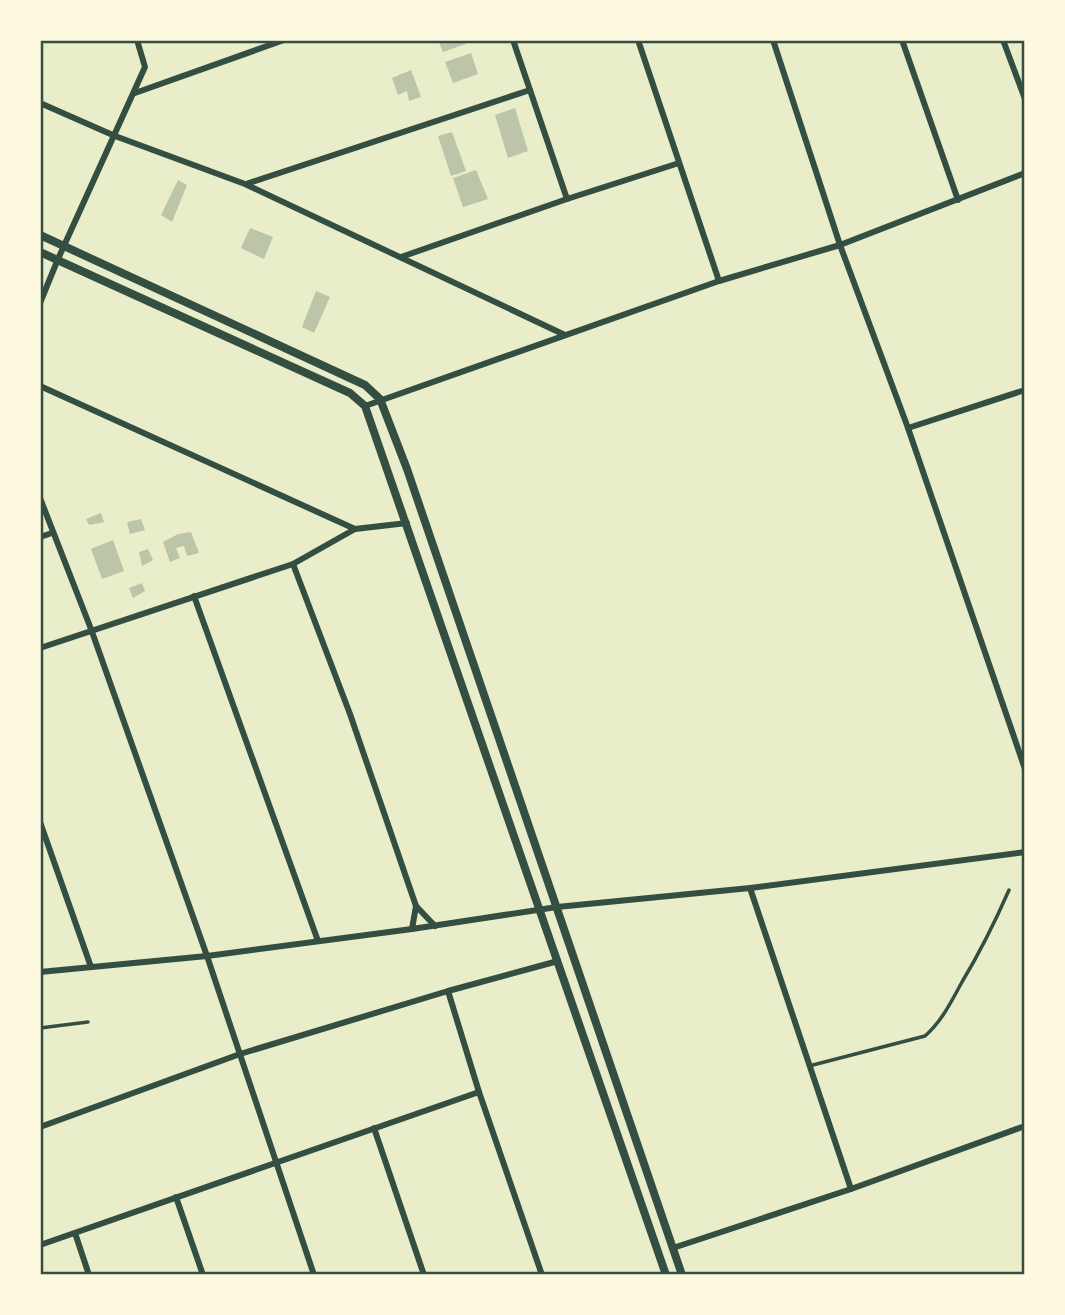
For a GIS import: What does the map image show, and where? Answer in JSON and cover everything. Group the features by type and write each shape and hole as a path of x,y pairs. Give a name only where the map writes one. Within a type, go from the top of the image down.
{"street":[{"path":"40,303 145,67 137,40"},
{"path":"135,93 284,40"},
{"path":"513,40 567,199"},
{"path":"638,40 719,281"},
{"path":"773,40 840,245 908,428 1025,769"},
{"path":"902,40 958,200"},
{"path":"1003,40 1025,99"},
{"path":"245,184 530,90"},
{"path":"40,103 115,136 245,184 565,335"},
{"path":"401,257 679,163"},
{"path":"365,406 719,281 840,245 1025,173"},
{"path":"40,235 365,386 380,399 396,438 682,1275"},
{"path":"40,252 350,393 365,406 666,1275"},
{"path":"40,386 355,529"},
{"path":"908,428 1025,390"},
{"path":"40,498 91,629 207,956 314,1275"},
{"path":"40,648 293,564 355,529 407,523"},
{"path":"40,537 52,533"},
{"path":"293,564 351,714 416,906 435,926"},
{"path":"194,596 318,941"},
{"path":"40,822 91,967"},
{"path":"40,972 207,956 557,907 750,888 1025,852"},
{"path":"750,888 851,1189"},
{"path":"412,929 416,906"},
{"path":"40,1127 240,1054 558,961"},
{"path":"448,991 479,1092 542,1275"},
{"path":"40,1245 479,1092"},
{"path":"673,1248 851,1189 1025,1126"},
{"path":"374,1128 424,1275"},
{"path":"176,1197 203,1275"},
{"path":"75,1233 89,1275"}],"lane":[{"path":"810,1066 926,1036 936,1026 977,958 1009,890"},
{"path":"40,1028 88,1022"}],"building":[{"path":"438,40 467,40 468,43 443,52"},
{"path":"471,53 478,74 453,83 445,62"},
{"path":"411,70 421,97 409,101 407,91 398,95 392,78"},
{"path":"515,108 528,151 508,158 495,115"},
{"path":"452,132 466,171 451,176 438,136"},
{"path":"476,170 488,199 463,207 453,178"},
{"path":"178,180 187,185 172,222 161,215"},
{"path":"250,228 273,237 264,259 241,248"},
{"path":"316,291 330,297 314,333 302,327"},
{"path":"101,513 104,522 89,525 86,519"},
{"path":"141,519 145,530 130,534 127,522"},
{"path":"191,532 199,553 187,556 184,546 176,548 180,558 170,562 163,542 178,534"},
{"path":"113,540 124,571 102,579 91,549"},
{"path":"148,549 153,560 142,566 139,552"},
{"path":"142,583 145,591 133,598 129,588"}]}
